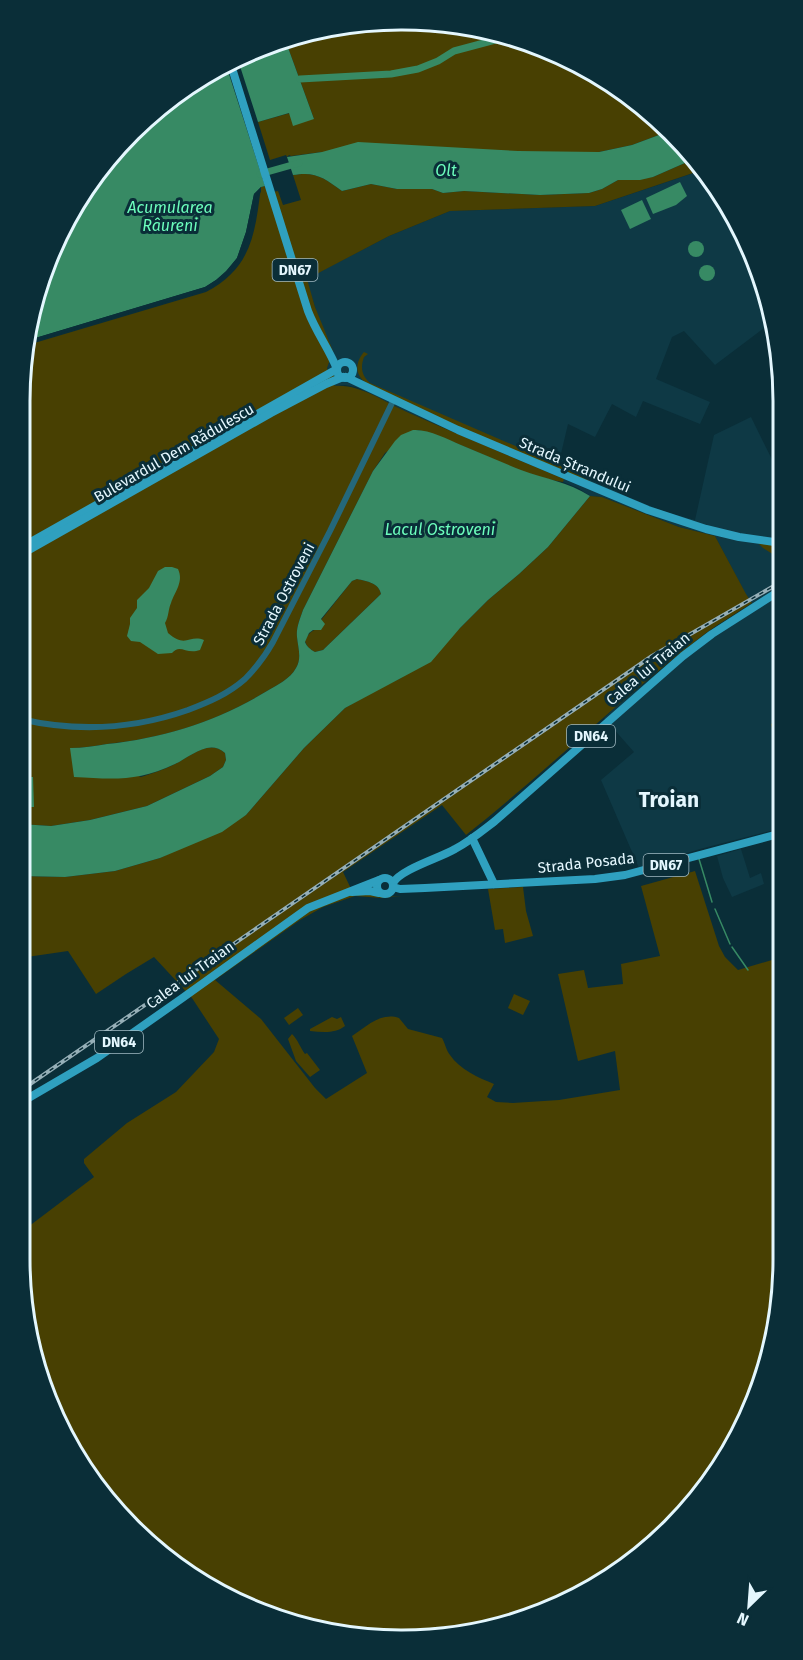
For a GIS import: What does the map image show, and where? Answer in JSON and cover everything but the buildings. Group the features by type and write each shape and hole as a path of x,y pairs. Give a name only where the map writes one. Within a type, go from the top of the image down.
{"main road":[{"name":"Strada Ștrandului","path":"233,70 308,311 339,374 447,425 626,502 667,517 727,534 773,542"},
{"name":"Strada Ștrandului","path":"331,356 351,364 357,377 367,387"},
{"path":"331,356 333,367 331,377 355,382"},
{"path":"337,369 339,364 344,362"},
{"name":"Bulevardul Dem Rădulescu","path":"30,549 271,413 331,377 337,369"},
{"path":"344,377 350,376 353,369"},
{"name":"Bulevardul Dem Rădulescu","path":"30,542 223,432 331,377 344,377"},
{"name":"Calea lui Traian","path":"391,888 398,876 442,856 472,838 512,806 661,674 712,634 773,595"},
{"name":"Calea lui Traian","path":"759,604 773,598"},
{"name":"Strada Posada","path":"391,888 400,895 425,888 625,875 773,834"},
{"path":"472,838 494,884"},
{"name":"Calea lui Traian","path":"30,1097 97,1058 308,908 406,868 414,867"},
{"path":"381,879 389,879 391,888 384,894 379,892 376,885 381,879"},
{"name":"Calea lui Traian","path":"347,892 379,892"}],"street":[{"name":"Strada Ostroveni","path":"30,721 82,727 136,724 167,717 211,701 246,678 273,642 393,400"}],"shaded area":[{"path":"426,31 474,37 544,58 608,93 660,135 632,145 599,152 322,152 287,157 286,155 270,160 258,122 290,113 314,119 288,48 353,33"},
{"path":"686,163 694,173 595,206 450,211 389,236 307,279 315,307 333,351 327,368 330,376 333,374 335,377 332,379 335,386 354,388 372,394 407,412 564,479 563,482 526,472 455,442 418,430 385,453 373,471 303,610 297,630 299,660 290,675 248,702 170,733 71,748 141,777 169,767 205,748 219,749 225,753 226,760 223,767 210,776 147,806 90,820 51,826 30,825 30,402 35,343 206,292 233,272 249,248 261,187 265,186 268,193 278,191 283,205 301,200 293,175 314,175 330,182 342,191 371,184 397,189 432,189 443,193 464,191 540,195 589,193 618,180 653,177"},
{"path":"694,173 735,237 753,282 765,326 715,365 684,331 672,337 656,379 710,402 700,424 643,401 636,417 612,404 595,437 568,424 560,458 605,482 621,494 665,512 695,520 714,435 751,417 773,462 773,723 771,724 773,733 773,830 639,868 601,780 634,752 604,718 707,633 752,603 715,536 679,527 602,497 590,496 563,482 563,479 404,411 356,387 335,386 327,368 315,307 306,279 389,236 450,211 595,206"},
{"path":"364,352 368,354 364,357 362,372 370,383 559,465 601,487 417,409 369,385 361,379 358,371 359,359"},
{"path":"590,496 602,497 679,527 715,536 752,603 675,657 466,835 442,805 343,872 354,895 402,896 382,898 355,896 323,907 300,920 215,980 261,1019 326,1099 367,1073 352,1036 374,1021 386,1017 399,1018 408,1029 442,1038 449,1053 459,1065 494,1084 487,1097 496,1102 559,1100 620,1090 615,1051 578,1061 558,974 584,970 588,988 623,984 621,964 660,956 641,886 695,871 719,946 725,957 738,970 773,960 773,1258 766,1331 745,1401 710,1465 696,1485 664,1521 628,1553 608,1567 544,1602 474,1623 402,1630 329,1623 282,1610 237,1592 175,1553 139,1521 107,1485 80,1444 58,1401 43,1355 33,1307 30,1225 94,1177 84,1163 84,1159 127,1123 176,1092 214,1052 219,1039 192,998 154,957 96,994 68,951 30,957 30,876 65,877 115,871 160,858 246,815 304,748 345,708 401,678 460,628 548,547"},
{"path":"757,542 773,545 773,554"},
{"path":"357,579 375,585 381,594 323,650 315,652 311,650 305,641 307,636 319,629 321,620 352,581"},
{"path":"741,849 750,878 761,873 764,884 732,897 723,878 717,856"},
{"path":"523,887 526,911 533,936 505,943 503,929 495,930 488,889"},
{"path":"514,994 530,1001 523,1015 508,1008"},
{"path":"298,1008 303,1015 289,1025 284,1018"},
{"path":"332,1017 337,1019 341,1017 345,1026 333,1031 310,1031 310,1029"},
{"path":"292,1034 305,1054 307,1053 320,1070 310,1077 296,1061 288,1039"}],"water":[{"path":"288,48 314,119 293,126 289,113 258,122 240,67"},
{"name":"Acumularea Râureni","path":"229,73 265,186 254,194 246,232 237,258 226,272 205,287 36,338 43,305 58,259 80,216 107,175 157,122 195,93"},
{"name":"Olt","path":"660,135 686,163 653,177 640,180 618,180 589,193 540,195 464,191 443,193 432,189 397,189 371,184 342,191 330,182 314,175 293,175 287,157 322,152 358,142 518,151 599,152 632,145"},
{"path":"680,182 687,196 676,205 653,214 646,198"},
{"path":"642,200 651,219 630,229 621,210"},
{"path":"693,241 699,241 704,249 702,255 693,257 688,252 688,246"},
{"path":"704,265 710,265 715,273 713,279 704,281 699,276 699,270"},
{"name":"Lacul Ostroveni","path":"413,430 432,433 521,470 573,487 590,496 548,547 488,600 431,662 345,708 304,748 246,815 222,832 160,858 115,871 65,877 30,876 30,825 51,826 90,820 147,806 210,776 223,767 226,760 225,753 213,747 200,750 161,770 137,777 113,779 74,777 70,748 89,747 170,733 248,702 290,675 299,660 297,630 303,610 373,471 401,435","holes":["357,579 378,587 381,594 323,650 315,652 308,647 305,642 309,633 313,630 321,630 325,624 321,619 352,581"]},
{"path":"165,567 178,569 180,574 165,623 168,633 183,641 204,640 200,650 178,649 172,653 158,654 140,642 131,641 127,636 130,618 137,608 137,600 149,588 158,571"},
{"path":"30,777 33,777 34,807 30,807"}],"pier":[{"path":"261,187 261,192 256,196 249,232 239,259 217,283 206,290 35,341 36,338 205,287 216,280 237,258 246,232 254,194"}],"waterway":[{"path":"300,79 391,74 418,69 454,51 491,41"},
{"name":"Olt","path":"260,174 299,163"},
{"path":"699,859 712,902"},
{"path":"715,909 730,944"},
{"path":"732,947 748,970"}],"railway":[{"path":"30,1084 652,656 773,587"}],"district":[{"name":"Troian","path":"669,800"}]}
